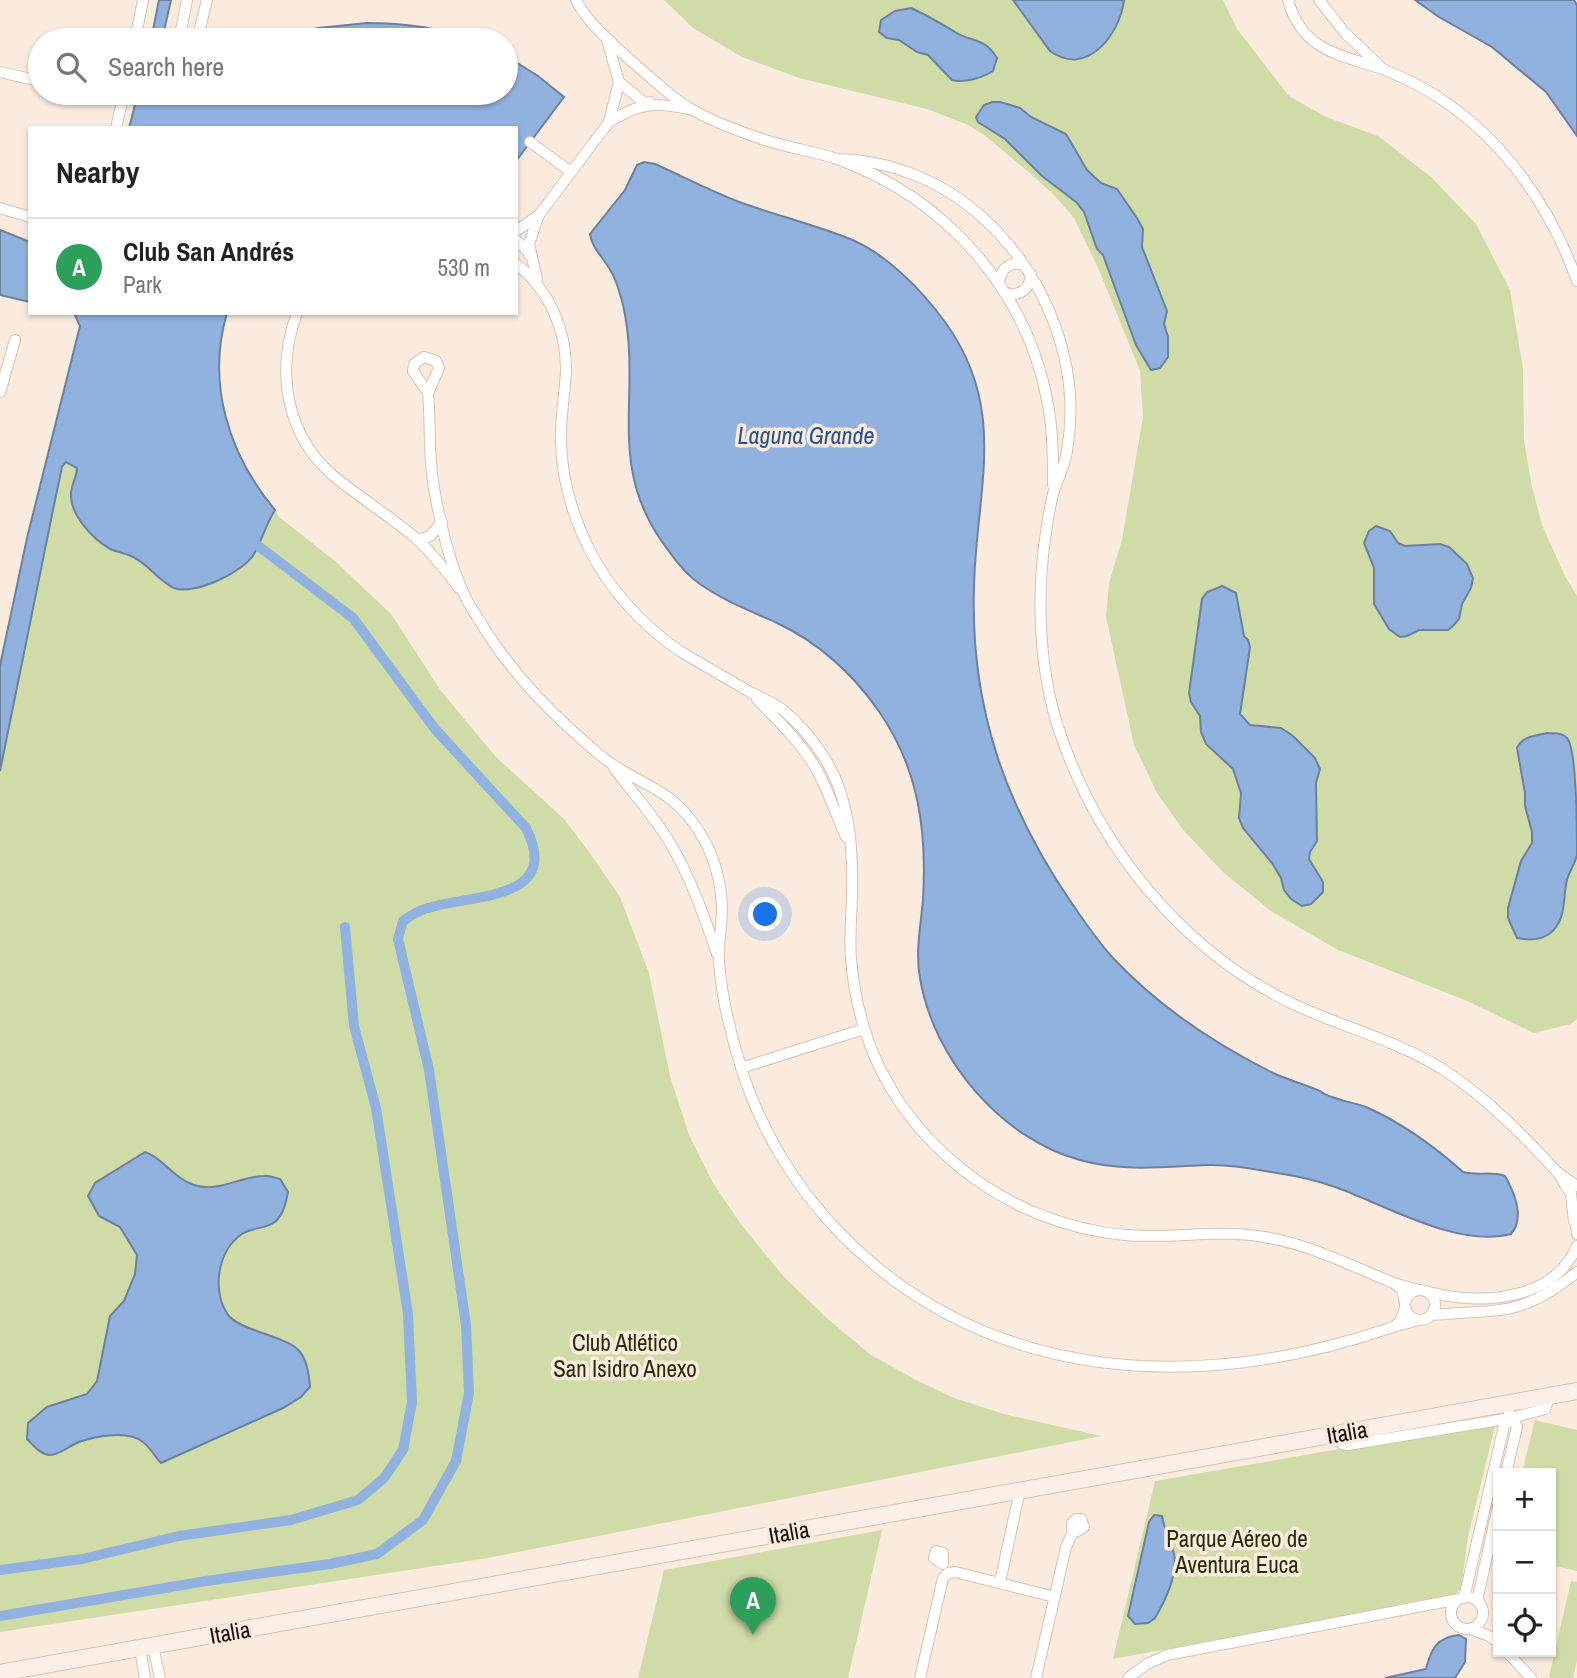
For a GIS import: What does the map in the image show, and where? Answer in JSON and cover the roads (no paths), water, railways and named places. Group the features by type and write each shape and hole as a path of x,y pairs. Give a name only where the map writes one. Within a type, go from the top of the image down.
{"street":[{"path":"137,28 143,0"},
{"path":"181,28 187,0"},
{"path":"200,28 207,0"},
{"path":"1288,0 1296,22 1311,40 1329,52 1385,71 1437,97 1483,133 1525,181 1546,212 1577,281"},
{"path":"1319,0 1335,22 1385,71"},
{"path":"575,2 632,61 691,109 765,140 837,159 875,162 920,177 956,197 993,227 1028,270 1050,312 1065,363 1069,407 1067,451 1053,495 1042,566 1046,672 1056,719 1067,750 1092,806 1121,854 1176,921 1219,959 1291,1003 1386,1041 1441,1068 1472,1089 1558,1173 1577,1186"},
{"path":"606,37 619,78 646,104 691,109"},
{"path":"1344,58 1353,53 1354,42"},
{"path":"609,122 619,78 625,65 632,61"},
{"path":"0,72 28,78"},
{"path":"518,265 528,260 531,234 539,215 609,122 623,113 655,101 662,88"},
{"path":"116,126 121,105"},
{"path":"530,142 571,172"},
{"path":"837,159 909,195 943,219 999,282 1035,354 1049,409 1053,495"},
{"path":"909,195 910,182 920,177"},
{"path":"0,208 28,216"},
{"path":"518,230 539,215"},
{"path":"518,242 530,253 538,284 557,319 564,344 566,370 561,434 562,461 575,515 587,545 620,595 654,631 750,692 796,740 819,774 850,849 851,958 864,1029 891,1088 923,1133 948,1157 984,1187 1026,1210 1086,1230 1152,1237 1218,1233 1268,1237 1324,1253 1394,1283 1476,1300 1525,1291 1568,1262 1577,1246"},
{"path":"999,282 1005,267 1018,263 1028,270"},
{"path":"518,266 538,284"},
{"path":"1006,293 1019,294 1024,291 1028,285 1028,270"},
{"path":"297,315 289,337 285,362 288,398 299,432 320,462 335,477 417,540 464,595 499,651 525,685 565,725 610,763 671,844 703,912 719,961 728,1017 741,1068 776,1147 802,1188 855,1249 906,1291 992,1336 1072,1359 1112,1364 1193,1366 1286,1355 1351,1340 1426,1317 1434,1301 1423,1291"},
{"path":"0,392 15,340"},
{"path":"428,393 430,459 442,522 464,595"},
{"path":"1049,409 1062,413 1069,407"},
{"path":"417,540 430,536 442,522"},
{"path":"610,763 653,786 684,810 702,836 715,864 722,907 719,961"},
{"path":"639,800 642,789 653,786"},
{"path":"703,912 712,914 722,907"},
{"path":"741,1068 864,1029"},
{"path":"1558,1173 1571,1194 1577,1234"},
{"path":"1574,1221 1577,1209"},
{"path":"1394,1283 1402,1290 1409,1315 1426,1317 1507,1311 1524,1306 1558,1288 1577,1272"},
{"path":"1393,1327 1400,1322 1410,1294 1423,1291"},
{"name":"Italia","path":"0,1673 1331,1434 1509,1410 1550,1395 1577,1391"},
{"path":"1507,1468 1517,1427 1509,1410"},
{"path":"1451,1617 1452,1607 1461,1599 1509,1410"},
{"path":"1000,1582 1020,1490"},
{"path":"1476,1601 1493,1529"},
{"path":"1479,1530 1492,1534"},
{"path":"1036,1678 1066,1547 1072,1534"},
{"path":"920,1678 946,1568 1055,1597"},
{"path":"1128,1678 1147,1664 1167,1655 1461,1599 1476,1601 1482,1609 1478,1624 1470,1629"},
{"path":"1427,1607 1443,1611 1460,1628 1487,1635 1498,1642 1482,1617"},
{"path":"145,1678 146,1647"},
{"path":"146,1647 160,1678"},
{"path":"1512,1657 1531,1678"}],"water":[{"path":"159,0 171,0 165,28 153,28"},
{"path":"1013,0 1124,0 1116,26 1109,38 1089,56 1077,59 1064,58 1050,51"},
{"path":"1415,0 1574,0 1577,5 1577,136 1546,92 1492,47"},
{"path":"911,8 987,47 997,58 993,71 973,79 952,80 928,55 879,32 881,20 895,11"},
{"path":"367,23 425,28 318,28"},
{"path":"518,64 564,97 518,158 518,126 130,126 135,105 518,105"},
{"path":"992,102 1020,108 1031,117 1066,134 1087,170 1101,183 1117,189 1137,218 1143,229 1142,247 1167,311 1164,324 1168,337 1168,357 1160,368 1151,370 1136,345 1084,212 1005,139 978,122 976,117 984,105"},
{"name":"Laguna Grande","path":"644,162 655,164 742,203 860,243 901,272 925,297 945,322 965,355 977,387 983,419 983,484 976,551 974,631 986,716 997,756 1030,833 1051,871 1103,946 1130,976 1168,1008 1230,1050 1279,1075 1379,1113 1417,1136 1463,1172 1505,1176 1515,1197 1518,1213 1511,1234 1490,1237 1446,1230 1331,1185 1285,1174 1223,1165 1127,1167 1080,1160 1023,1134 975,1091 939,1037 927,1008 920,978 918,949 924,874 921,825 911,777 892,732 857,684 820,649 777,623 718,596 689,575 663,543 645,513 635,484 630,455 630,368 623,305 614,276 595,248 590,234 625,190 637,165"},
{"path":"0,230 28,241 28,302 0,295"},
{"path":"75,315 227,315 219,366 226,418 245,466 275,510 254,554 240,568 205,586 182,590 162,581 137,559 103,545 90,533 78,518 72,502 71,491 77,468 66,462 62,467 0,771 0,666 27,538 80,326"},
{"path":"1376,526 1390,531 1398,543 1405,546 1440,544 1449,547 1467,564 1473,578 1471,588 1462,604 1459,619 1448,630 1419,630 1400,637 1389,629 1374,604 1374,568 1364,543 1369,531"},
{"path":"1222,586 1236,593 1244,636 1250,647 1240,714 1250,725 1281,728 1293,736 1315,758 1320,769 1316,783 1317,841 1309,859 1323,882 1323,892 1311,904 1302,906 1291,899 1272,863 1243,828 1239,818 1241,793 1233,769 1206,744 1201,732 1200,716 1191,702 1189,693 1202,599 1207,592"},
{"path":"1547,733 1563,735 1570,746 1576,795 1577,855 1567,880 1563,910 1556,927 1544,937 1523,939 1517,938 1508,918 1508,908 1521,861 1532,843 1517,748 1526,739"},
{"path":"145,1152 187,1182 203,1187 221,1186 255,1177 280,1179 288,1192 281,1214 273,1224 246,1232 234,1241 222,1261 219,1273 220,1296 223,1307 235,1321 289,1344 302,1354 310,1387 301,1397 283,1408 161,1463 143,1442 121,1435 86,1440 49,1455 37,1449 27,1439 28,1423 47,1407 87,1394 97,1381 110,1316 124,1301 135,1274 137,1255 120,1227 99,1216 88,1196 95,1183"},
{"path":"1154,1515 1162,1516 1174,1554 1174,1570 1166,1596 1155,1618 1148,1623 1135,1624 1128,1616 1149,1522"},
{"path":"1459,1635 1466,1639 1465,1662 1455,1678 1385,1678 1426,1669 1436,1646 1445,1638"}],"waterway":[{"path":"0,1616 206,1581 330,1564 377,1554 423,1520 456,1461 469,1393 466,1325 429,1070 398,939 403,921 420,911 484,897 521,883 532,870 534,853 526,828 435,729 353,618 257,545"},
{"path":"0,1570 82,1559 179,1536 291,1520 358,1500 384,1478 403,1450 412,1402 408,1314 376,1108 354,1026 345,927"}],"place":[{"name":"Club San Andrés","path":"753,1635"}],"park label":[{"name":"Club Atlético San Isidro Anexo","path":"625,1355"},
{"name":"Parque Aéreo de Aventura Euca","path":"1237,1551"}]}
